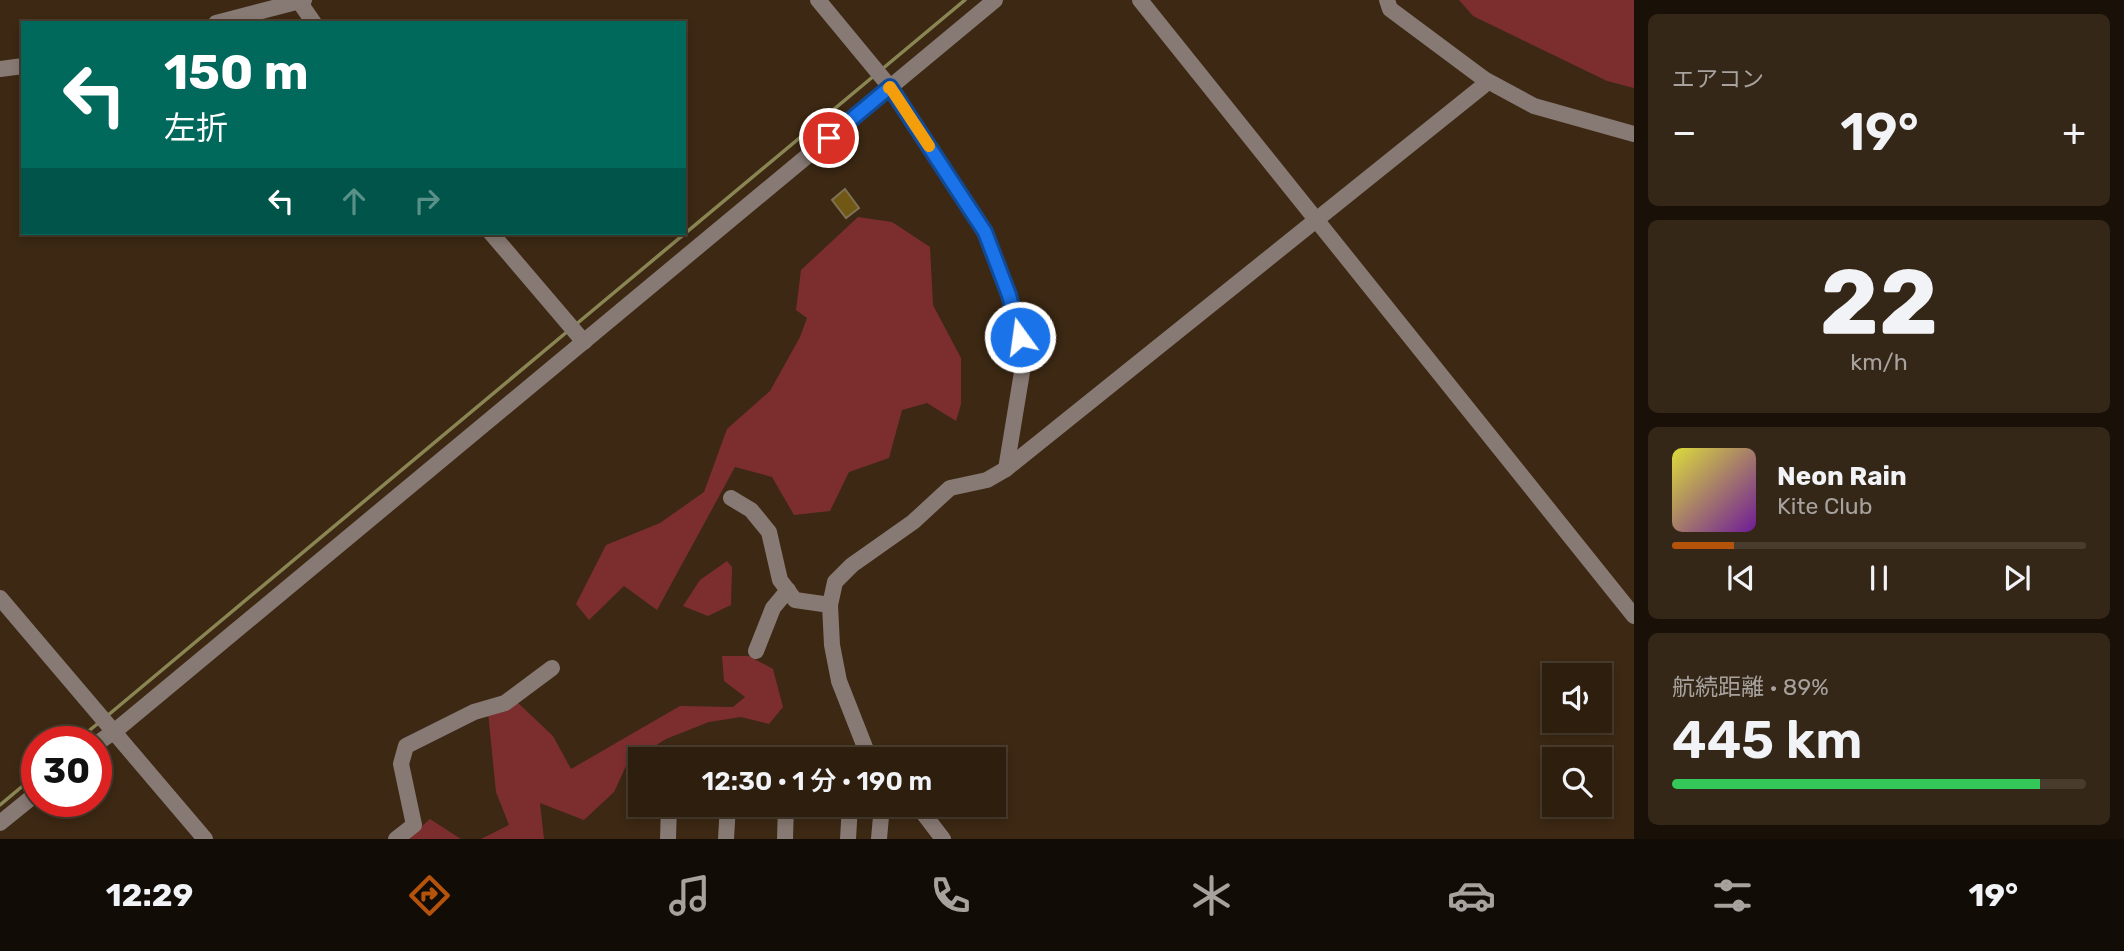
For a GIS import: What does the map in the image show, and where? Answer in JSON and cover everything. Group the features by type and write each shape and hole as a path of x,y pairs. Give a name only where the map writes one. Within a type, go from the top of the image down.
{"street":[{"path":"223,21 300,0 313,21"},
{"path":"818,0 890,87 985,232 1009,295 1020,337 1022,372 1006,469"},
{"path":"112,733 995,0"},
{"path":"1140,0 1634,615"},
{"path":"1387,0 1390,9 1484,79 1534,106 1634,134"},
{"path":"0,69 21,66"},
{"path":"865,747 839,681 832,645 830,605 835,582 852,565 913,523 950,488 987,480 1006,469 1483,86 1484,79"},
{"path":"493,235 583,342"},
{"path":"731,498 751,510 769,532 780,580 795,600 830,605"},
{"path":"756,652 773,608 788,590"},
{"path":"0,598 205,839"},
{"path":"396,839 414,825 401,764 406,746 474,712 505,703 552,668"},
{"path":"0,823 21,806"},
{"path":"668,839 669,817"},
{"path":"726,839 727,817"},
{"path":"785,839 786,817"},
{"path":"848,839 849,817"},
{"path":"880,839 881,817"},
{"path":"926,817 943,839"}],"shaded area":[{"path":"1459,0 1634,0 1634,88 1607,81 1473,16"},
{"path":"858,217 892,222 930,247 933,305 961,358 961,404 956,421 927,403 902,410 889,458 849,472 830,511 794,515 772,477 735,467 657,610 624,586 589,620 576,604 606,545 660,523 704,492 727,429 770,391 800,337 807,318 796,310 801,270"},
{"path":"727,561 732,567 731,605 708,616 683,606 700,580"},
{"path":"722,656 749,656 773,669 783,707 769,724 741,717 709,722 666,739 654,747 628,747 628,763 614,792 584,820 540,803 544,839 481,839 509,825 496,792 488,712 516,701 553,736 571,769 680,706 733,707 745,697 724,681"},
{"path":"430,819 461,839 407,839"}],"building":[{"path":"845,189 859,208 846,218 832,200"}],"waterway":[{"path":"881,70 965,0"},
{"path":"686,233 875,75"},
{"path":"574,326 683,235"},
{"path":"107,716 568,331"},
{"path":"95,726 101,721"},
{"path":"0,805 21,787"}],"slow traffic":[{"path":"889,88 929,146"}],"route":[{"path":"829,138 890,87 985,232 1009,295 1020,337"}]}
